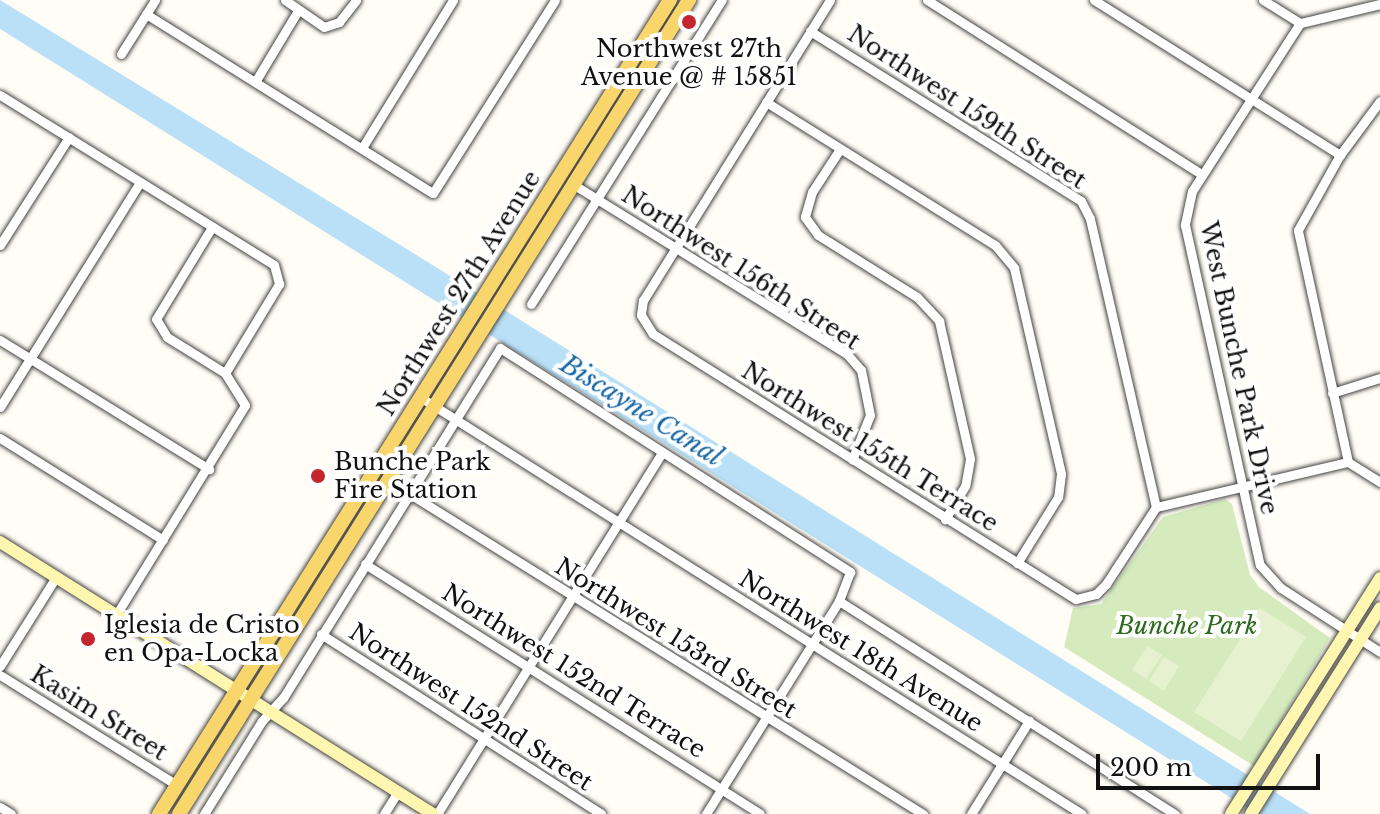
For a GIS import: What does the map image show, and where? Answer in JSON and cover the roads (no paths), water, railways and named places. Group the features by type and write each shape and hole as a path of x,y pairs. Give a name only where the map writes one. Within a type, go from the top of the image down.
{"main road":[{"name":"Northwest 27th Avenue","path":"159,814 670,0"},
{"name":"Northwest 27th Avenue","path":"179,814 686,2"},
{"path":"346,515 360,524"},
{"path":"0,542 435,814"},
{"path":"1233,810 1380,578"},
{"path":"1251,814 1380,608"}],"street":[{"path":"121,54 155,0"},
{"path":"285,0 297,12 324,27 339,22 356,0"},
{"path":"362,148 453,0"},
{"path":"146,14 433,193 555,0"},
{"path":"531,304 722,0"},
{"path":"676,248 830,0"},
{"path":"927,0 1201,174"},
{"path":"1094,0 1340,155"},
{"path":"1263,0 1300,23 1380,4"},
{"path":"255,82 297,12"},
{"name":"West Bunche Park Drive","path":"1300,23 1201,174 1187,207 1185,225 1260,565 1269,580 1380,652"},
{"name":"Northwest 159th Street","path":"810,31 1081,201 1090,219 1156,507"},
{"path":"0,95 274,265 279,284 225,373"},
{"path":"1380,101 1340,155 1298,230 1348,462 1380,482"},
{"path":"766,102 995,245 1014,268 1061,474 1060,488 1017,563"},
{"path":"1,241 69,137"},
{"path":"840,149 812,192 805,217 818,235 917,297 939,321 970,459 965,486 945,519"},
{"name":"Northwest 156th Street","path":"559,176 847,354 861,370 870,415 852,460"},
{"path":"0,407 140,182"},
{"path":"116,615 209,469 245,405 225,373 167,337 156,319 212,227"},
{"name":"Northwest 155th Terrace","path":"676,248 643,300 641,315 653,334 1063,593 1087,598 1106,584 1156,507"},
{"path":"0,340 209,469"},
{"path":"204,814 500,348 840,562 850,582 706,814"},
{"path":"1332,393 1380,378"},
{"name":"Northwest 18th Avenue","path":"420,397 1082,814"},
{"path":"0,438 163,540"},
{"path":"435,814 662,452"},
{"path":"1156,507 1348,462"},
{"name":"Northwest 153rd Street","path":"410,494 923,814"},
{"name":"Northwest 152nd Terrace","path":"365,564 530,665 760,814"},
{"path":"0,666 56,577"},
{"path":"839,601 1175,814"},
{"name":"Northwest 152nd Street","path":"321,634 601,814"},
{"name":"Kasim Street","path":"0,675 177,785"},
{"path":"971,814 1029,721"},
{"path":"384,814 398,792"},
{"path":"0,807 11,814"}],"water":[{"name":"Biscayne Canal","path":"0,0 410,251 1310,814 1257,814 0,29"}],"place":[{"name":"Northwest 27th Avenue @ # 15851","path":"689,22"},
{"name":"Bunche Park Fire Station","path":"318,476"},
{"name":"Iglesia de Cristo en Opa-Locka","path":"88,639"}],"park label":[{"name":"Bunche Park","path":"1187,626"}]}
